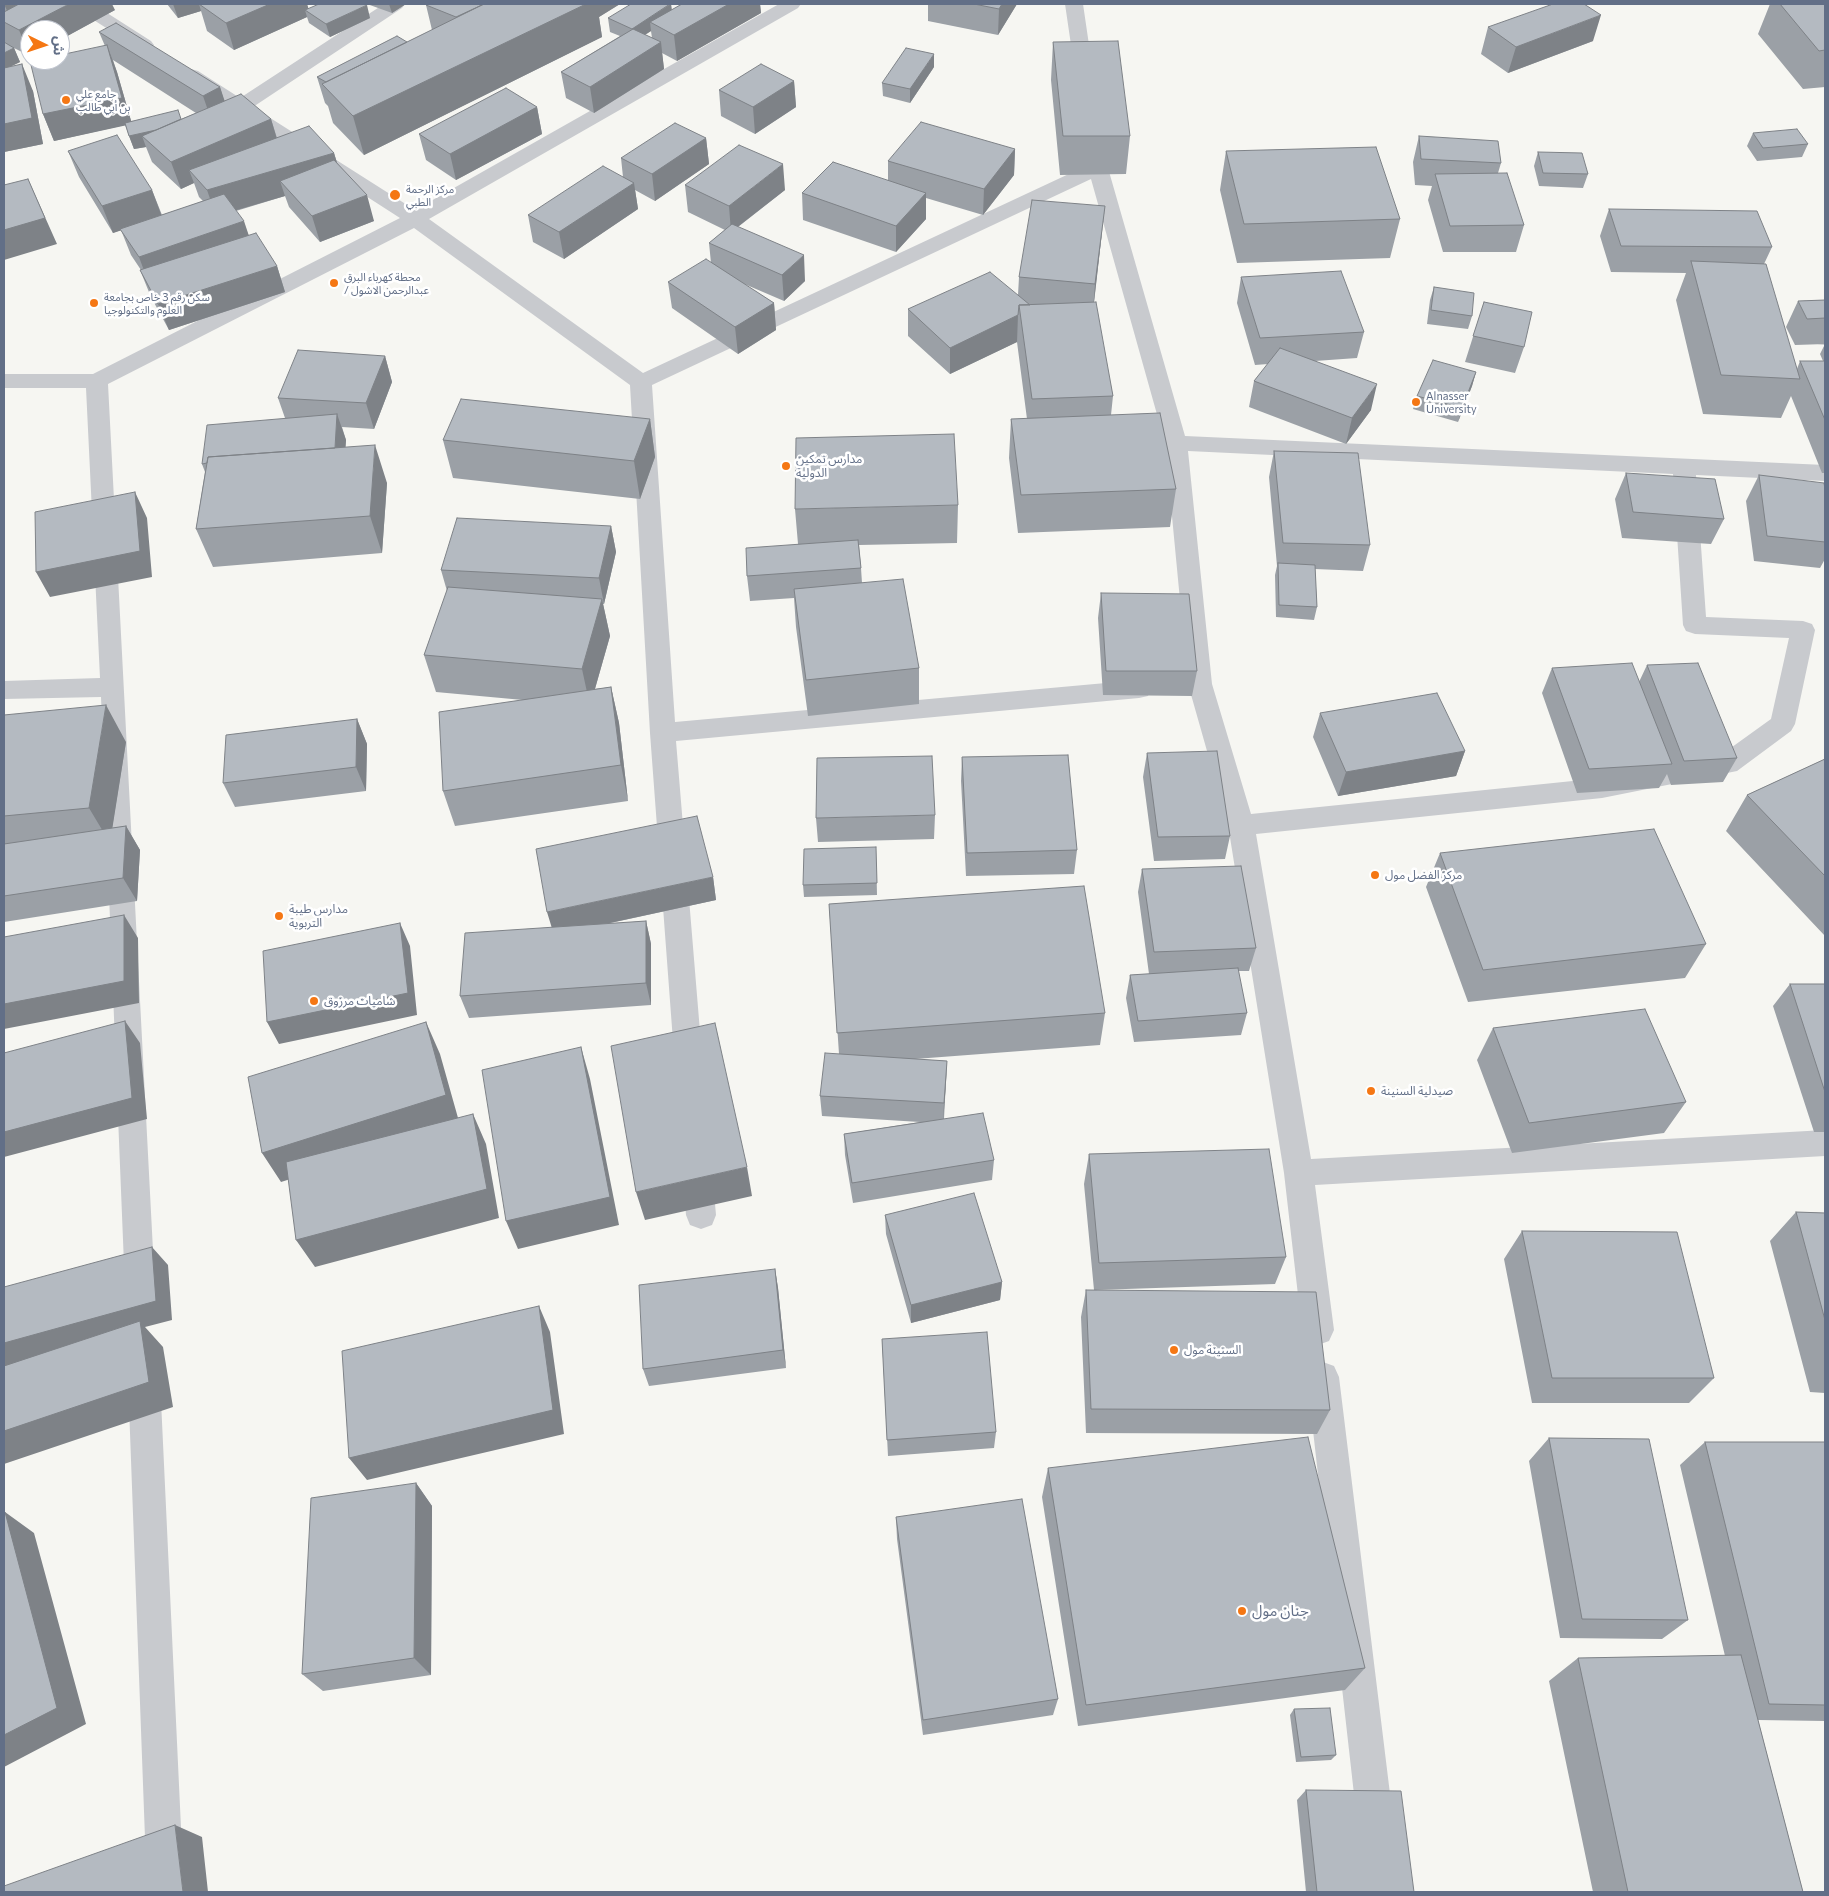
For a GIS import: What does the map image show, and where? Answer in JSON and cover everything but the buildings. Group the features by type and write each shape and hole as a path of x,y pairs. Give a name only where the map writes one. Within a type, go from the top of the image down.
{"street":[{"path":"81,4 415,219 641,382"},
{"path":"241,106 396,4"},
{"path":"4,381 97,381 415,219 792,4"},
{"path":"1074,4 1098,168 1176,443 1180,685 1241,825 1299,1173 1380,1891"},
{"path":"641,382 1098,168"},
{"path":"97,381 113,687 141,1314"},
{"path":"641,382 663,733 691,1097"},
{"path":"1176,443 1825,474"},
{"path":"1241,825 1602,788 1728,764 1782,724 1803,630 1695,625 1684,467"},
{"path":"663,733 1180,685"},
{"path":"4,690 113,687"},
{"path":"1299,1173 1825,1143"},
{"path":"695,1146 700,1215"},
{"path":"142,1354 166,1892"}],"place":[{"name":"جامع علي بن أبي طالب","path":"66,100"},
{"name":"مركز الرحمة الطبي","path":"395,195"},
{"name":"محطة كهرباء البرق / عبدالرحمن الاشول","path":"334,283"},
{"name":"سكن رقم 3 خاص بجامعة العلوم والتكنولوجيا","path":"94,303"},
{"name":"Alnasser University","path":"1416,402"},
{"name":"مدارس تمكين الدولية","path":"786,466"},
{"name":"مركز الفضل مول","path":"1375,875"},
{"name":"مدارس طيبة التربوية","path":"279,916"},
{"name":"شاميات مرزوق","path":"314,1001"},
{"name":"صيدلية السنينة","path":"1371,1091"},
{"name":"السنينة مول","path":"1174,1350"},
{"name":"جنان مول","path":"1242,1611"}]}
